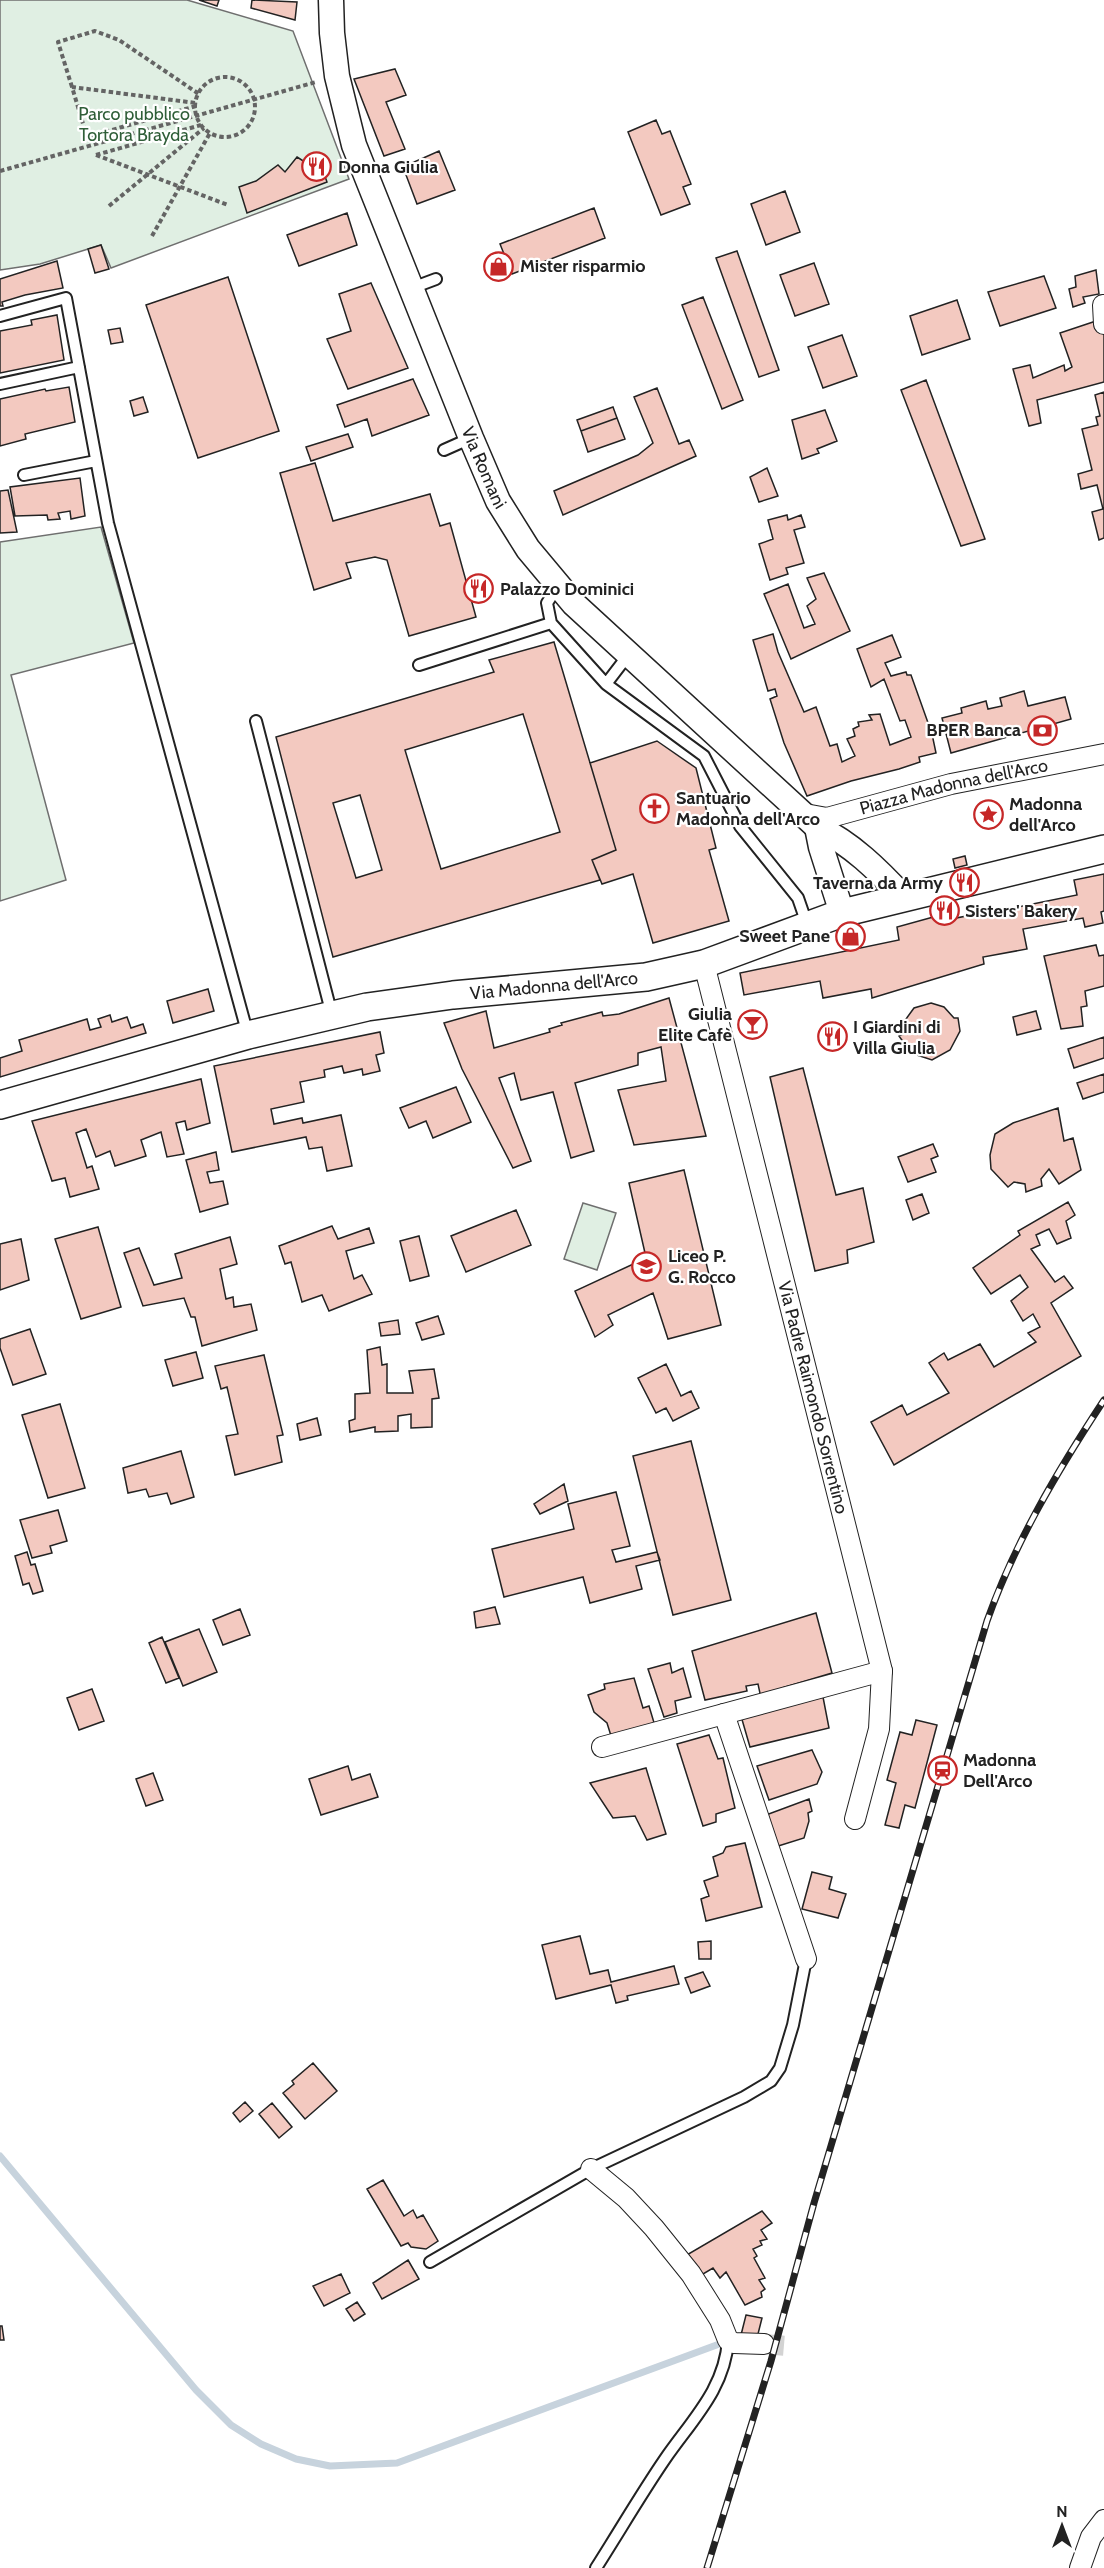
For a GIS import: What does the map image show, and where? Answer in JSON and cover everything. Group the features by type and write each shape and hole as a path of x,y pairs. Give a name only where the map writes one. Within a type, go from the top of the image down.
{"main road":[{"name":"Via Madonna dell'Arco","path":"0,1105 248,1035 368,1007 453,995 646,977 704,964 842,913 1104,849"}],"street":[{"name":"Via Romani","path":"331,0 332,33 338,77 354,145 498,501 528,549 574,604 811,821 841,839 879,871 904,898"},
{"name":"Piazza Madonna dell'Arco","path":"811,821 951,784 1104,754"},
{"path":"811,821 842,913"},
{"name":"Via Padre Raimondo Sorrentino","path":"704,964 882,1671 879,1729 855,1820"},
{"path":"602,1747 882,1671"},
{"path":"724,1714 806,1959"},
{"path":"591,2169 626,2198 691,2274 720,2320 728,2340 734,2343 764,2344"},
{"path":"1080,2568 1098,2541 1104,2520"}],"lane":[{"path":"412,288 436,279"},
{"path":"0,316 66,298 108,523 248,1035"},
{"path":"0,384 79,367"},
{"path":"444,450 471,438"},
{"path":"24,475 96,461"},
{"path":"558,586 548,603 551,623 606,684 704,756 740,826 798,898 807,926"},
{"path":"418,665 551,623"},
{"path":"606,684 629,654"},
{"path":"256,721 333,1016"},
{"path":"430,2262 591,2169 744,2097 771,2081 780,2068 793,2025 806,1959"},
{"path":"596,2568 665,2458 699,2415 721,2377 727,2358 728,2340"}],"path":[{"path":"196,104 87,137 58,42 95,31 119,40 199,94"},
{"path":"226,77 245,84 254,99 255,112 245,130 227,137 210,133 197,115 196,104 199,94 207,84 226,77"},
{"path":"0,171 338,77"},
{"path":"72,87 196,104"},
{"path":"203,126 96,155 228,205"},
{"path":"108,206 203,126"},
{"path":"152,236 210,133"}],"green space":[{"name":"Parco pubblico Tortora Brayda","path":"0,0 187,0 293,31 349,179 111,268 101,245 40,264 0,270"},
{"path":"101,527 134,643 11,675 66,880 0,901 0,542"},
{"path":"583,1203 616,1213 597,1270 564,1259"}],"building":[{"path":"199,0 219,0 217,6"},
{"path":"252,0 297,2 295,20 251,8"},
{"path":"395,69 406,95 386,102 405,149 384,156 354,79"},
{"path":"656,120 662,134 670,131 691,184 683,187 690,204 661,215 628,132"},
{"path":"439,151 455,190 417,204 403,167"},
{"path":"297,157 311,166 320,162 327,182 247,213 239,187 256,181 278,165 285,172"},
{"path":"785,191 800,232 766,245 751,204"},
{"path":"594,208 605,238 512,274 500,244"},
{"path":"347,213 357,245 299,266 287,235"},
{"path":"101,245 109,269 95,273 88,249"},
{"path":"737,251 779,370 759,377 716,258"},
{"path":"57,261 63,288 25,295 2,302 3,306 0,306 0,279"},
{"path":"814,263 829,304 795,316 780,275"},
{"path":"1096,270 1099,294 1083,297 1085,303 1073,307 1069,289 1076,287 1075,276"},
{"path":"1044,276 1056,308 1000,326 988,292"},
{"path":"228,277 279,431 198,458 146,305"},
{"path":"371,283 408,368 348,389 327,339 351,331 339,294"},
{"path":"703,297 743,400 722,409 682,305"},
{"path":"957,300 970,339 922,355 910,316"},
{"path":"57,315 64,360 0,373 0,331 32,325 31,320"},
{"path":"1099,320 1104,335 1104,382 1037,400 1041,423 1029,426 1013,369 1030,365 1033,378 1064,365 1065,371 1072,367 1060,333"},
{"path":"120,328 123,342 111,344 108,330"},
{"path":"842,335 857,376 823,388 808,347"},
{"path":"413,379 429,415 372,436 367,419 345,427 337,405"},
{"path":"926,380 985,539 961,546 901,390"},
{"path":"69,387 75,422 25,434 26,439 0,446 0,399 45,389 46,391"},
{"path":"657,388 679,444 689,440 696,456 563,515 554,491 638,455 653,443 634,397"},
{"path":"1104,392 1104,538 1099,540 1092,512 1103,509 1097,485 1081,489 1078,474 1092,470 1082,429 1098,425 1096,417 1100,416 1095,395"},
{"path":"143,397 148,412 134,416 130,401"},
{"path":"613,407 617,418 581,431 577,420"},
{"path":"825,410 837,441 817,449 819,453 802,459 792,420"},
{"path":"617,418 625,439 588,452 581,431"},
{"path":"348,434 353,447 311,461 306,447"},
{"path":"315,463 333,521 430,494 440,526 450,523 476,617 409,636 387,560 375,557 346,563 351,578 314,590 280,473"},
{"path":"767,468 778,496 759,502 750,477"},
{"path":"80,478 85,516 71,519 70,511 58,513 60,519 48,520 47,515 15,516 10,487"},
{"path":"8,490 17,532 0,533 0,491"},
{"path":"787,515 788,520 801,515 805,527 794,530 804,563 786,568 788,574 770,580 759,544 773,539 768,520"},
{"path":"824,573 850,631 791,659 764,594 788,584 804,628 815,624 807,606 816,599 807,578"},
{"path":"773,634 778,652 804,712 816,707 830,746 837,744 842,762 855,756 847,739 855,736 853,729 859,726 858,722 872,720 869,715 880,714 890,745 911,737 905,720 900,721 884,679 871,687 857,649 892,635 901,657 885,663 891,676 906,672 907,675 911,675 932,734 936,753 919,757 920,762 899,769 851,781 807,796 784,743 770,699 777,696 775,689 768,691 753,640"},
{"path":"554,642 616,850 592,860 600,880 333,957 276,737 494,672 489,660","holes":["523,714 560,832 441,869 405,750","360,795 382,870 356,878 333,803"]},
{"path":"1024,691 1028,706 1065,697 1071,719 951,753 942,718 962,713 961,708 986,701 988,709 1002,706 1000,698"},
{"name":"Santuario Madonna dell'Arco","path":"657,741 696,768 716,848 709,850 729,921 653,943 633,874 602,884 592,860 616,850 590,763"},
{"path":"965,856 967,865 955,868 953,859"},
{"path":"1104,874 1104,911 1101,912 1103,923 1085,927 1083,918 1023,929 1027,949 983,957 984,964 872,998 871,989 823,998 820,981 744,995 740,973 899,940 897,927 955,911 956,918 982,913 982,916 1077,895 1074,880"},
{"path":"1096,945 1099,956 1104,955 1104,986 1085,991 1087,1006 1081,1007 1083,1026 1061,1029 1044,956"},
{"path":"208,989 214,1011 173,1023 167,1001"},
{"path":"669,998 706,1136 634,1145 618,1090 666,1081 661,1047 638,1053 638,1065 575,1083 594,1151 571,1158 553,1092 521,1100 514,1073 499,1078 531,1161 513,1168 462,1069 444,1023 486,1011 494,1048 550,1032 549,1029 562,1025 561,1023 602,1012 603,1016 619,1014"},
{"path":"931,1003 944,1007 954,1018 958,1018 960,1031 950,1050 932,1060 911,1053 899,1036 905,1033 906,1019 914,1008"},
{"path":"1036,1011 1041,1029 1017,1035 1013,1017"},
{"path":"110,1015 112,1022 127,1017 131,1028 143,1024 146,1033 0,1077 0,1058 22,1051 19,1040 87,1019 90,1030 101,1027 98,1019"},
{"path":"380,1032 384,1053 376,1055 380,1071 363,1075 362,1069 344,1073 342,1066 324,1070 325,1077 300,1082 304,1102 271,1109 274,1124 302,1118 303,1123 341,1115 352,1166 327,1171 322,1147 309,1149 306,1137 232,1152 214,1066"},
{"path":"1104,1037 1104,1058 1074,1068 1068,1049"},
{"path":"803,1068 836,1195 863,1188 874,1242 847,1250 848,1263 815,1271 770,1077"},
{"path":"1104,1074 1104,1092 1083,1099 1077,1083"},
{"path":"201,1079 210,1123 187,1130 185,1121 176,1123 184,1154 167,1157 161,1132 141,1140 146,1156 115,1166 110,1151 96,1157 86,1129 76,1133 87,1168 92,1166 99,1189 70,1197 65,1178 52,1181 32,1121"},
{"path":"456,1087 471,1122 433,1138 426,1121 409,1128 400,1108"},
{"path":"1058,1108 1064,1141 1073,1138 1081,1170 1059,1184 1049,1169 1041,1179 1042,1186 1026,1192 1025,1184 1014,1182 1008,1187 991,1169 990,1155 995,1134 1013,1123"},
{"path":"933,1144 938,1156 931,1159 936,1172 908,1182 898,1157"},
{"path":"216,1152 219,1170 207,1172 210,1183 223,1181 228,1204 200,1212 186,1160"},
{"path":"684,1170 721,1325 668,1339 653,1293 608,1315 613,1325 595,1337 575,1291 642,1260 640,1254 645,1253 629,1183"},
{"path":"922,1194 929,1213 913,1220 906,1200"},
{"path":"1068,1202 1075,1215 1066,1221 1071,1238 1057,1244 1049,1229 1036,1235 1040,1245 1031,1249 1055,1282 1064,1276 1073,1288 1051,1303 1081,1356 894,1465 871,1422 902,1405 907,1415 949,1393 929,1363 944,1353 948,1360 980,1344 994,1367 1036,1342 1028,1333 1040,1327 1033,1314 1023,1321 1011,1301 1028,1287 1020,1275 991,1294 973,1268 1020,1235 1018,1231"},
{"path":"516,1210 531,1245 466,1272 451,1236"},
{"path":"332,1226 338,1239 369,1228 374,1243 346,1251 354,1279 362,1275 372,1294 329,1311 322,1295 302,1302 291,1262 285,1264 279,1246"},
{"path":"98,1227 121,1307 81,1319 55,1239"},
{"path":"419,1236 429,1276 410,1281 400,1241"},
{"path":"230,1237 237,1264 220,1269 226,1299 233,1297 234,1307 251,1304 257,1330 202,1346 195,1317 191,1317 184,1298 143,1306 124,1253 139,1248 154,1285 182,1278 175,1254"},
{"path":"21,1239 29,1280 0,1290 0,1244"},
{"path":"438,1316 444,1334 422,1340 416,1323"},
{"path":"398,1320 400,1334 381,1336 379,1323"},
{"path":"30,1329 46,1374 13,1385 0,1348 0,1339"},
{"path":"380,1347 382,1365 387,1364 387,1393 413,1393 409,1371 434,1369 439,1398 432,1399 432,1427 411,1428 411,1414 398,1416 398,1431 375,1432 375,1427 350,1432 349,1421 355,1419 355,1394 370,1393 367,1350"},
{"path":"196,1352 203,1378 173,1386 165,1360"},
{"path":"264,1355 283,1435 277,1436 282,1462 235,1475 226,1436 238,1434 227,1387 221,1389 215,1366"},
{"path":"666,1364 681,1396 691,1391 699,1408 673,1421 666,1408 656,1413 638,1378"},
{"path":"60,1404 85,1488 48,1498 22,1415"},
{"path":"317,1418 321,1435 300,1440 297,1424"},
{"path":"691,1441 731,1600 673,1615 633,1456"},
{"path":"181,1451 194,1497 171,1504 167,1493 149,1497 146,1489 128,1493 123,1468"},
{"path":"564,1484 568,1501 540,1514 534,1504"},
{"path":"616,1492 630,1546 612,1550 616,1562 657,1552 660,1560 636,1566 642,1589 590,1603 583,1577 504,1597 492,1549 574,1529 568,1504"},
{"path":"58,1510 67,1541 50,1546 52,1553 32,1558 20,1520"},
{"path":"27,1552 31,1565 35,1564 43,1591 33,1594 29,1583 23,1585 15,1556"},
{"path":"495,1607 500,1624 476,1628 474,1612"},
{"path":"240,1609 250,1635 223,1645 213,1620"},
{"path":"816,1613 832,1673 782,1688 761,1698 758,1684 746,1686 747,1691 705,1700 692,1651"},
{"path":"199,1629 217,1672 183,1686 165,1642"},
{"path":"162,1637 179,1678 166,1683 149,1643"},
{"path":"670,1663 672,1673 683,1668 691,1697 675,1701 677,1713 664,1717 648,1669"},
{"path":"634,1678 643,1708 649,1706 655,1726 612,1739 607,1723 594,1712 588,1695 605,1689 604,1684"},
{"path":"92,1689 104,1721 79,1730 67,1698"},
{"path":"823,1697 829,1728 750,1747 741,1716"},
{"path":"916,1720 937,1725 915,1808 905,1805 899,1828 885,1825 896,1783 887,1780 900,1732 912,1735"},
{"path":"709,1735 718,1759 723,1758 735,1808 716,1814 716,1822 703,1826 677,1744"},
{"path":"812,1750 822,1772 817,1784 769,1800 757,1766"},
{"path":"348,1766 352,1780 370,1774 378,1797 321,1815 309,1779"},
{"path":"646,1768 666,1834 647,1840 635,1816 613,1818 590,1783"},
{"path":"153,1773 163,1800 146,1806 136,1779"},
{"path":"809,1799 812,1811 808,1813 809,1821 804,1838 775,1847 766,1815"},
{"path":"745,1843 762,1907 706,1921 701,1899 709,1896 704,1881 718,1876 713,1857 723,1853 726,1847"},
{"path":"812,1872 832,1877 829,1889 846,1894 838,1918 802,1909"},
{"path":"580,1936 590,1974 608,1970 611,1982 674,1966 679,1984 627,1996 628,2000 616,2003 611,1985 556,1999 542,1945"},
{"path":"711,1941 711,1959 699,1959 698,1942"},
{"path":"703,1972 710,1986 691,1993 685,1978"},
{"path":"313,2063 337,2091 305,2119 283,2093 294,2084 292,2081"},
{"path":"245,2102 253,2111 240,2122 233,2113"},
{"path":"272,2103 292,2127 279,2138 259,2114"},
{"path":"383,2180 404,2216 413,2210 417,2218 423,2215 438,2241 426,2249 411,2247 408,2243 401,2246 367,2189"},
{"path":"762,2211 772,2223 761,2230 767,2239 760,2241 762,2245 753,2249 757,2256 754,2258 765,2278 759,2280 765,2289 761,2292 762,2297 745,2305 726,2272 720,2278 713,2268 698,2277 685,2256"},
{"path":"408,2260 419,2279 382,2299 373,2283"},
{"path":"341,2274 350,2293 324,2306 313,2286"},
{"path":"357,2302 365,2314 354,2321 346,2309"},
{"path":"746,2315 762,2318 757,2338 741,2335"},
{"path":"0,2326 2,2326 4,2340 0,2340"}],"waterway":[{"path":"0,2156 196,2390 231,2425 261,2444 296,2459 330,2466 397,2463 722,2343"}],"tunnel":[{"path":"764,2344 787,2346"}],"railway":[{"path":"707,2568 771,2361 814,2203 987,1621 1024,1535 1070,1453 1104,1400"}],"place":[{"name":"Donna Giulia","path":"317,167"},
{"name":"Mister risparmio","path":"499,266"},
{"name":"Palazzo Dominici","path":"479,589"},
{"name":"BPER Banca","path":"1042,730"},
{"name":"Santuario Madonna dell'Arco","path":"655,808"},
{"name":"Madonna dell'Arco","path":"988,814"},
{"name":"Taverna da Army","path":"964,883"},
{"name":"Sisters' Bakery","path":"944,911"},
{"name":"Sweet Pane","path":"851,936"},
{"name":"Giulia Elite Cafè","path":"753,1024"},
{"name":"I Giardini di Villa Giulia","path":"832,1037"},
{"name":"Liceo P. G. Rocco","path":"647,1266"},
{"name":"Madonna Dell'Arco","path":"942,1770"}]}
